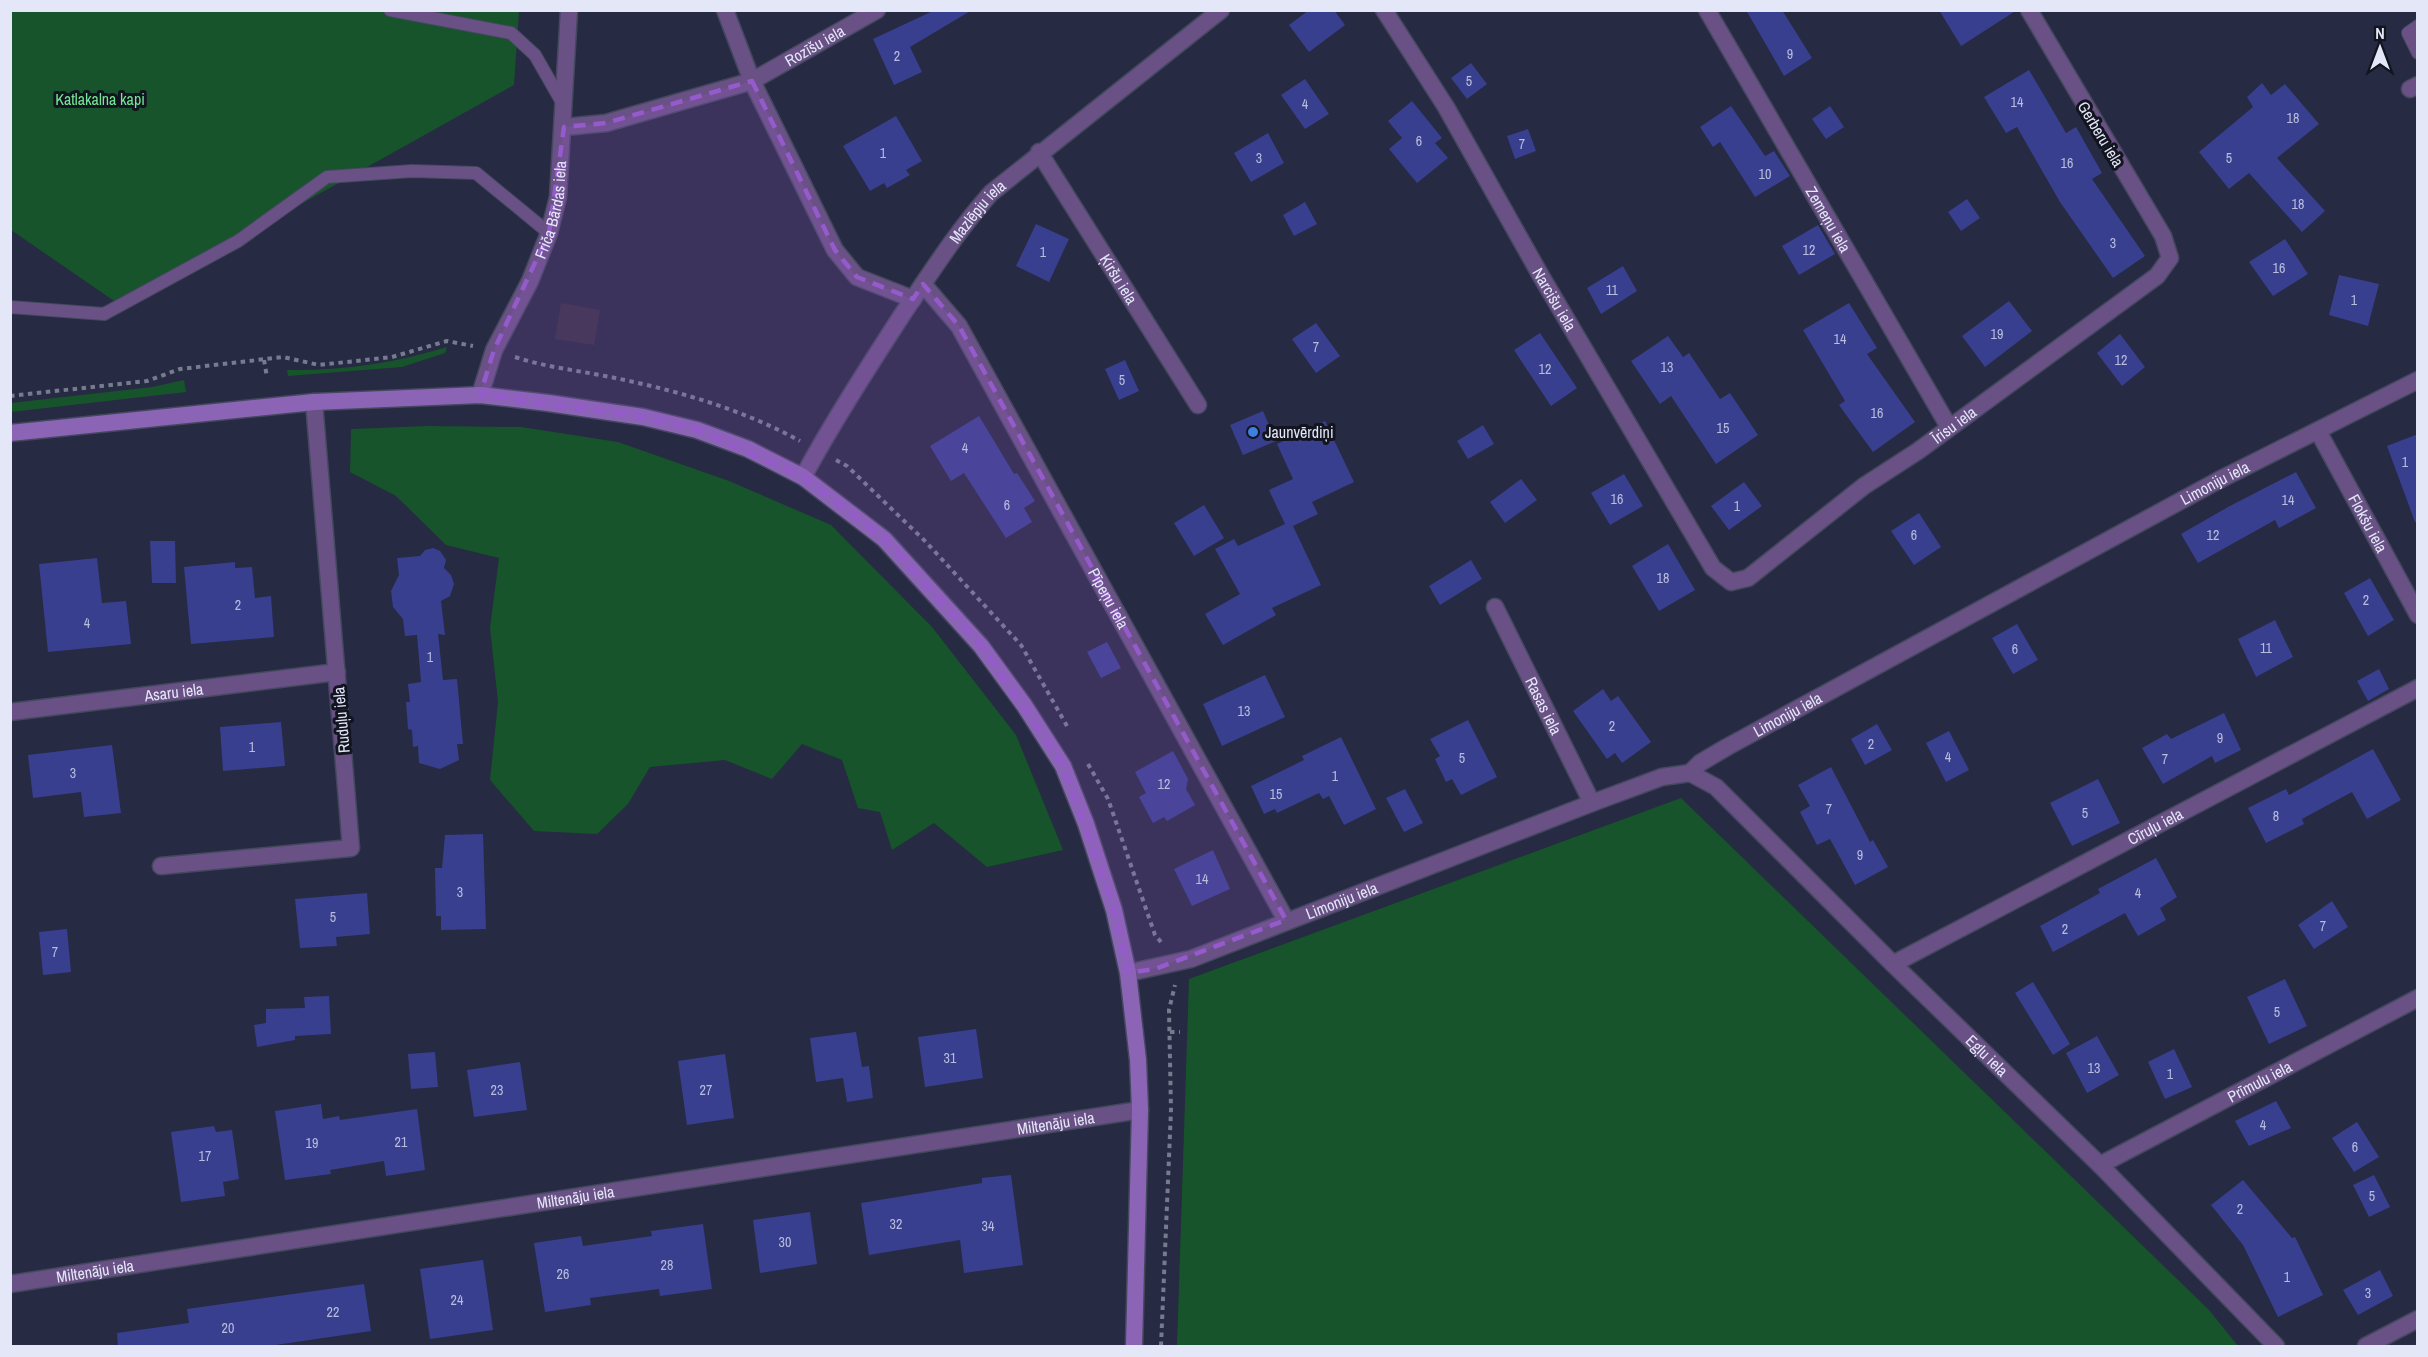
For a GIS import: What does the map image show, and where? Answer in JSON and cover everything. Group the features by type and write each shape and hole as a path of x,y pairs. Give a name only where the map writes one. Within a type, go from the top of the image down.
{"main road":[{"path":"10,433 314,402 480,395 643,417 697,430 748,449 802,477 884,539 981,646 1024,705 1062,766 1086,824 1114,910 1128,973 1138,1060 1140,1110 1134,1347"}],"street":[{"name":"Friča Bārdas iela","path":"480,395 494,350 530,281 549,233 558,197 564,127 569,10"},
{"path":"725,10 752,81 835,250 857,277 913,299"},
{"name":"Rozīšu iela","path":"564,127 606,123 752,81 877,10"},
{"name":"Mazlēpju iela","path":"802,477 848,398 913,299 963,225 991,193 1039,152 1221,10"},
{"name":"Narcišu iela","path":"1384,10 1446,107 1541,276 1713,568 1731,582"},
{"name":"Zemeņu iela","path":"1707,10 1949,427"},
{"name":"Gerberu iela","path":"2029,10 2163,236 2170,258"},
{"name":"Ķiršu iela","path":"1039,152 1198,405"},
{"name":"Īrisu iela","path":"1731,582 1748,578 1864,486 2157,276 2170,258"},
{"name":"Pīpeņu iela","path":"923,284 959,326 1286,921"},
{"name":"Limoniju iela","path":"1128,973 1172,964 1662,777 1690,773 1700,763 1748,736 2219,480 2418,380"},
{"name":"Ruduļu iela","path":"161,866 351,848 314,402"},
{"name":"Flokšu iela","path":"2318,431 2418,615"},
{"name":"Rasas iela","path":"1495,607 1592,803"},
{"name":"Asaru iela","path":"10,712 337,672"},
{"name":"Cīruļu iela","path":"1893,964 2418,688"},
{"name":"Egļu iela","path":"1690,773 1716,787 1893,964 2100,1165 2276,1347"},
{"name":"Prīmulu iela","path":"2100,1165 2418,998"},
{"name":"Miltenāju iela","path":"10,1284 1140,1110"},
{"path":"2366,1347 2418,1319"}],"lane":[{"path":"390,10 433,15 511,33 535,55 564,106"},
{"path":"2418,26 2408,33 2418,53"},
{"path":"10,307 104,314 238,241 327,177 412,171 476,173 549,233"}],"path":[{"path":"10,396 147,381 180,369 283,357 319,365 392,357 447,342 494,350 542,366 684,393 775,427 847,466 910,526 1021,645 1067,727"},
{"path":"264,360 267,377"},
{"path":"1085,758 1108,799 1155,935 1170,953 1176,990 1169,1011 1171,1110 1161,1347"},
{"path":"1170,1032 1180,1032"}],"highlighted area":[{"path":"752,81 835,250 857,277 913,299 923,284 959,326 1286,920 1155,969 1128,973 1114,910 1063,766 981,646 884,539 803,477 697,430 643,417 480,395 494,350 549,233 564,127 606,123"}],"shaded area":[{"path":"561,303 600,310 594,345 555,339"}],"green space":[{"name":"Katlakalna kapi","path":"10,11 519,11 514,85 120,305 11,230"},
{"path":"447,347 445,353 402,367 288,376 287,370 368,365"},
{"path":"184,380 186,392 11,412 11,403 152,387"},
{"path":"427,426 521,427 618,442 729,481 831,525 932,627 1016,735 1063,850 987,867 934,823 892,850 880,812 858,808 842,760 802,744 772,779 725,760 650,767 628,804 597,834 534,831 490,780 498,702 490,628 499,558 446,545 396,496 350,472 351,429"},
{"path":"1681,798 2209,1310 2238,1346 1177,1346 1189,979"}],"building":[{"path":"935,10 972,10 910,47 922,72 894,85 873,39"},
{"path":"1309,10 1334,10 1345,25 1309,52 1289,25"},
{"path":"1746,10 1782,10 1812,58 1784,76"},
{"path":"1939,10 2017,10 1961,46"},
{"path":"1471,63 1487,84 1467,99 1451,78"},
{"path":"2029,70 2066,133 2076,127 2102,173 2092,179 2145,256 2113,278 2060,202 2017,127 2006,133 1984,97"},
{"path":"1305,79 1329,114 1305,129 1281,95"},
{"path":"2262,83 2271,95 2285,84 2319,124 2277,158 2325,211 2302,232 2249,173 2229,189 2199,152 2253,107 2247,97"},
{"path":"1412,101 1442,138 1435,143 1448,158 1417,183 1389,149 1402,138 1388,121"},
{"path":"1731,106 1765,156 1774,151 1790,176 1755,197 1720,142 1713,147 1700,127"},
{"path":"1830,106 1844,127 1826,139 1812,119"},
{"path":"896,116 922,161 906,170 910,175 887,188 884,183 870,191 843,146"},
{"path":"1528,129 1536,151 1515,159 1507,136"},
{"path":"1268,133 1284,163 1251,182 1234,153"},
{"path":"1967,199 1980,218 1961,231 1948,212"},
{"path":"1305,202 1317,224 1294,236 1283,215"},
{"path":"1036,224 1069,239 1049,282 1016,266"},
{"path":"1818,225 1835,254 1799,275 1782,246"},
{"path":"2285,239 2308,274 2273,296 2249,262"},
{"path":"1623,266 1637,291 1601,314 1587,288"},
{"path":"2339,275 2379,284 2368,326 2329,315"},
{"path":"2009,301 2032,331 1985,367 1962,336"},
{"path":"1849,303 1877,348 1867,354 1915,422 1873,452 1839,405 1845,401 1803,330"},
{"path":"1316,323 1340,356 1316,373 1292,339"},
{"path":"1540,333 1577,388 1551,406 1514,350"},
{"path":"2120,334 2145,367 2122,386 2097,353"},
{"path":"1668,336 1683,357 1689,353 1720,399 1730,393 1758,435 1716,464 1671,396 1660,404 1631,361"},
{"path":"1125,360 1139,391 1119,400 1105,369"},
{"path":"1263,411 1276,441 1243,455 1230,425"},
{"path":"979,416 1014,474 1017,473 1035,501 1024,508 1032,522 1006,538 964,473 951,481 930,446"},
{"path":"1325,421 1354,482 1312,502 1318,514 1293,526 1321,585 1272,608 1276,615 1223,645 1205,614 1240,594 1215,549 1234,539 1238,546 1285,524 1269,490 1293,479 1277,444"},
{"path":"1483,425 1494,444 1468,459 1457,441"},
{"path":"2418,434 2418,522 2415,522 2387,446"},
{"path":"2296,472 2316,508 2279,528 2275,520 2198,563 2181,534"},
{"path":"1624,474 1643,506 1610,525 1591,493"},
{"path":"1521,479 1537,500 1505,523 1490,502"},
{"path":"1744,482 1762,506 1729,530 1711,506"},
{"path":"1204,505 1224,538 1194,556 1174,523"},
{"path":"1919,513 1941,547 1914,565 1891,531"},
{"path":"150,541 175,541 176,583 152,583"},
{"path":"1668,544 1695,590 1659,611 1632,566"},
{"path":"433,548 440,551 446,560 444,568 451,575 454,584 450,596 441,601 445,635 438,634 443,680 457,679 463,744 457,744 459,760 440,769 419,763 418,746 413,747 412,730 408,729 406,702 410,702 408,684 421,682 417,635 405,636 403,619 393,607 391,591 399,575 397,558 420,556 425,550"},
{"path":"97,558 102,603 126,601 131,644 48,652 39,564"},
{"path":"1471,560 1482,579 1440,605 1429,586"},
{"path":"235,562 235,568 252,567 255,598 271,596 274,637 191,644 184,567"},
{"path":"2370,578 2394,620 2368,636 2344,593"},
{"path":"2275,620 2293,657 2256,677 2238,639"},
{"path":"2017,624 2038,660 2013,674 1992,638"},
{"path":"1107,642 1121,668 1101,678 1087,652"},
{"path":"2379,669 2389,689 2368,701 2357,681"},
{"path":"1265,675 1285,717 1222,746 1203,704"},
{"path":"1603,689 1611,701 1618,696 1651,742 1622,763 1615,753 1607,759 1573,711"},
{"path":"2224,713 2241,750 2215,763 2212,756 2163,784 2142,748 2167,734 2171,739"},
{"path":"1468,720 1497,777 1461,795 1452,779 1446,782 1435,759 1440,756 1430,739"},
{"path":"281,722 285,766 223,771 220,727"},
{"path":"1877,724 1892,750 1865,765 1851,739"},
{"path":"1949,731 1969,770 1946,782 1926,743"},
{"path":"1341,737 1376,809 1344,825 1329,796 1323,799 1319,793 1277,813 1275,809 1264,814 1251,786 1304,760 1302,756"},
{"path":"112,745 121,813 84,817 81,792 33,798 28,755"},
{"path":"2373,749 2401,800 2367,819 2352,792 2302,819 2304,824 2266,843 2248,808 2286,789 2289,795"},
{"path":"1173,751 1188,779 1186,789 1195,805 1167,821 1164,817 1153,823 1139,797 1146,793 1135,772"},
{"path":"1831,767 1870,842 1873,840 1888,867 1855,885 1830,839 1817,845 1800,812 1810,806 1798,785"},
{"path":"2098,779 2120,823 2072,846 2050,803"},
{"path":"1405,789 1423,823 1404,832 1386,798"},
{"path":"483,834 486,929 441,930 441,916 436,916 435,868 442,868 445,835"},
{"path":"1213,850 1230,889 1192,906 1174,869"},
{"path":"2156,858 2177,897 2160,908 2166,920 2138,936 2125,913 2053,952 2040,926 2100,893 2098,889"},
{"path":"367,893 370,934 336,937 337,946 300,948 295,899"},
{"path":"2332,901 2348,927 2314,949 2298,925"},
{"path":"67,929 71,972 43,975 39,932"},
{"path":"2285,979 2307,1026 2269,1044 2247,997"},
{"path":"2033,982 2070,1044 2053,1055 2015,993"},
{"path":"329,996 331,1034 295,1036 295,1040 257,1047 254,1025 266,1023 266,1009 305,1008 304,997"},
{"path":"976,1029 983,1078 925,1087 918,1037"},
{"path":"856,1032 862,1067 869,1066 873,1098 847,1102 843,1078 816,1082 810,1038"},
{"path":"2097,1036 2119,1075 2087,1093 2066,1053"},
{"path":"2174,1049 2192,1087 2165,1099 2148,1062"},
{"path":"435,1052 438,1087 411,1089 408,1054"},
{"path":"725,1054 734,1118 687,1125 678,1061"},
{"path":"520,1062 527,1110 474,1117 467,1070"},
{"path":"2276,1101 2291,1128 2249,1146 2235,1121"},
{"path":"321,1104 323,1119 339,1116 340,1120 417,1109 425,1170 386,1176 384,1161 330,1170 331,1174 285,1180 275,1111"},
{"path":"2357,1122 2379,1157 2354,1172 2332,1138"},
{"path":"214,1126 216,1132 232,1130 239,1179 223,1182 225,1196 181,1202 171,1132"},
{"path":"1011,1175 1023,1265 964,1273 960,1240 869,1255 861,1203 982,1183 982,1178"},
{"path":"2374,1175 2390,1207 2369,1217 2353,1185"},
{"path":"2243,1180 2292,1238 2295,1237 2323,1295 2278,1317 2243,1245 2211,1205"},
{"path":"810,1212 817,1264 760,1273 753,1220"},
{"path":"703,1224 712,1289 660,1296 659,1289 590,1298 591,1305 545,1312 534,1243 581,1236 583,1246 652,1236 651,1231"},
{"path":"483,1260 493,1330 430,1339 420,1269"},
{"path":"2380,1270 2393,1296 2358,1315 2343,1290"},
{"path":"364,1284 371,1331 262,1347 118,1347 117,1333 189,1323 187,1309"}],"place":[{"name":"Jaunvērdiņi","path":"1253,432"}]}
